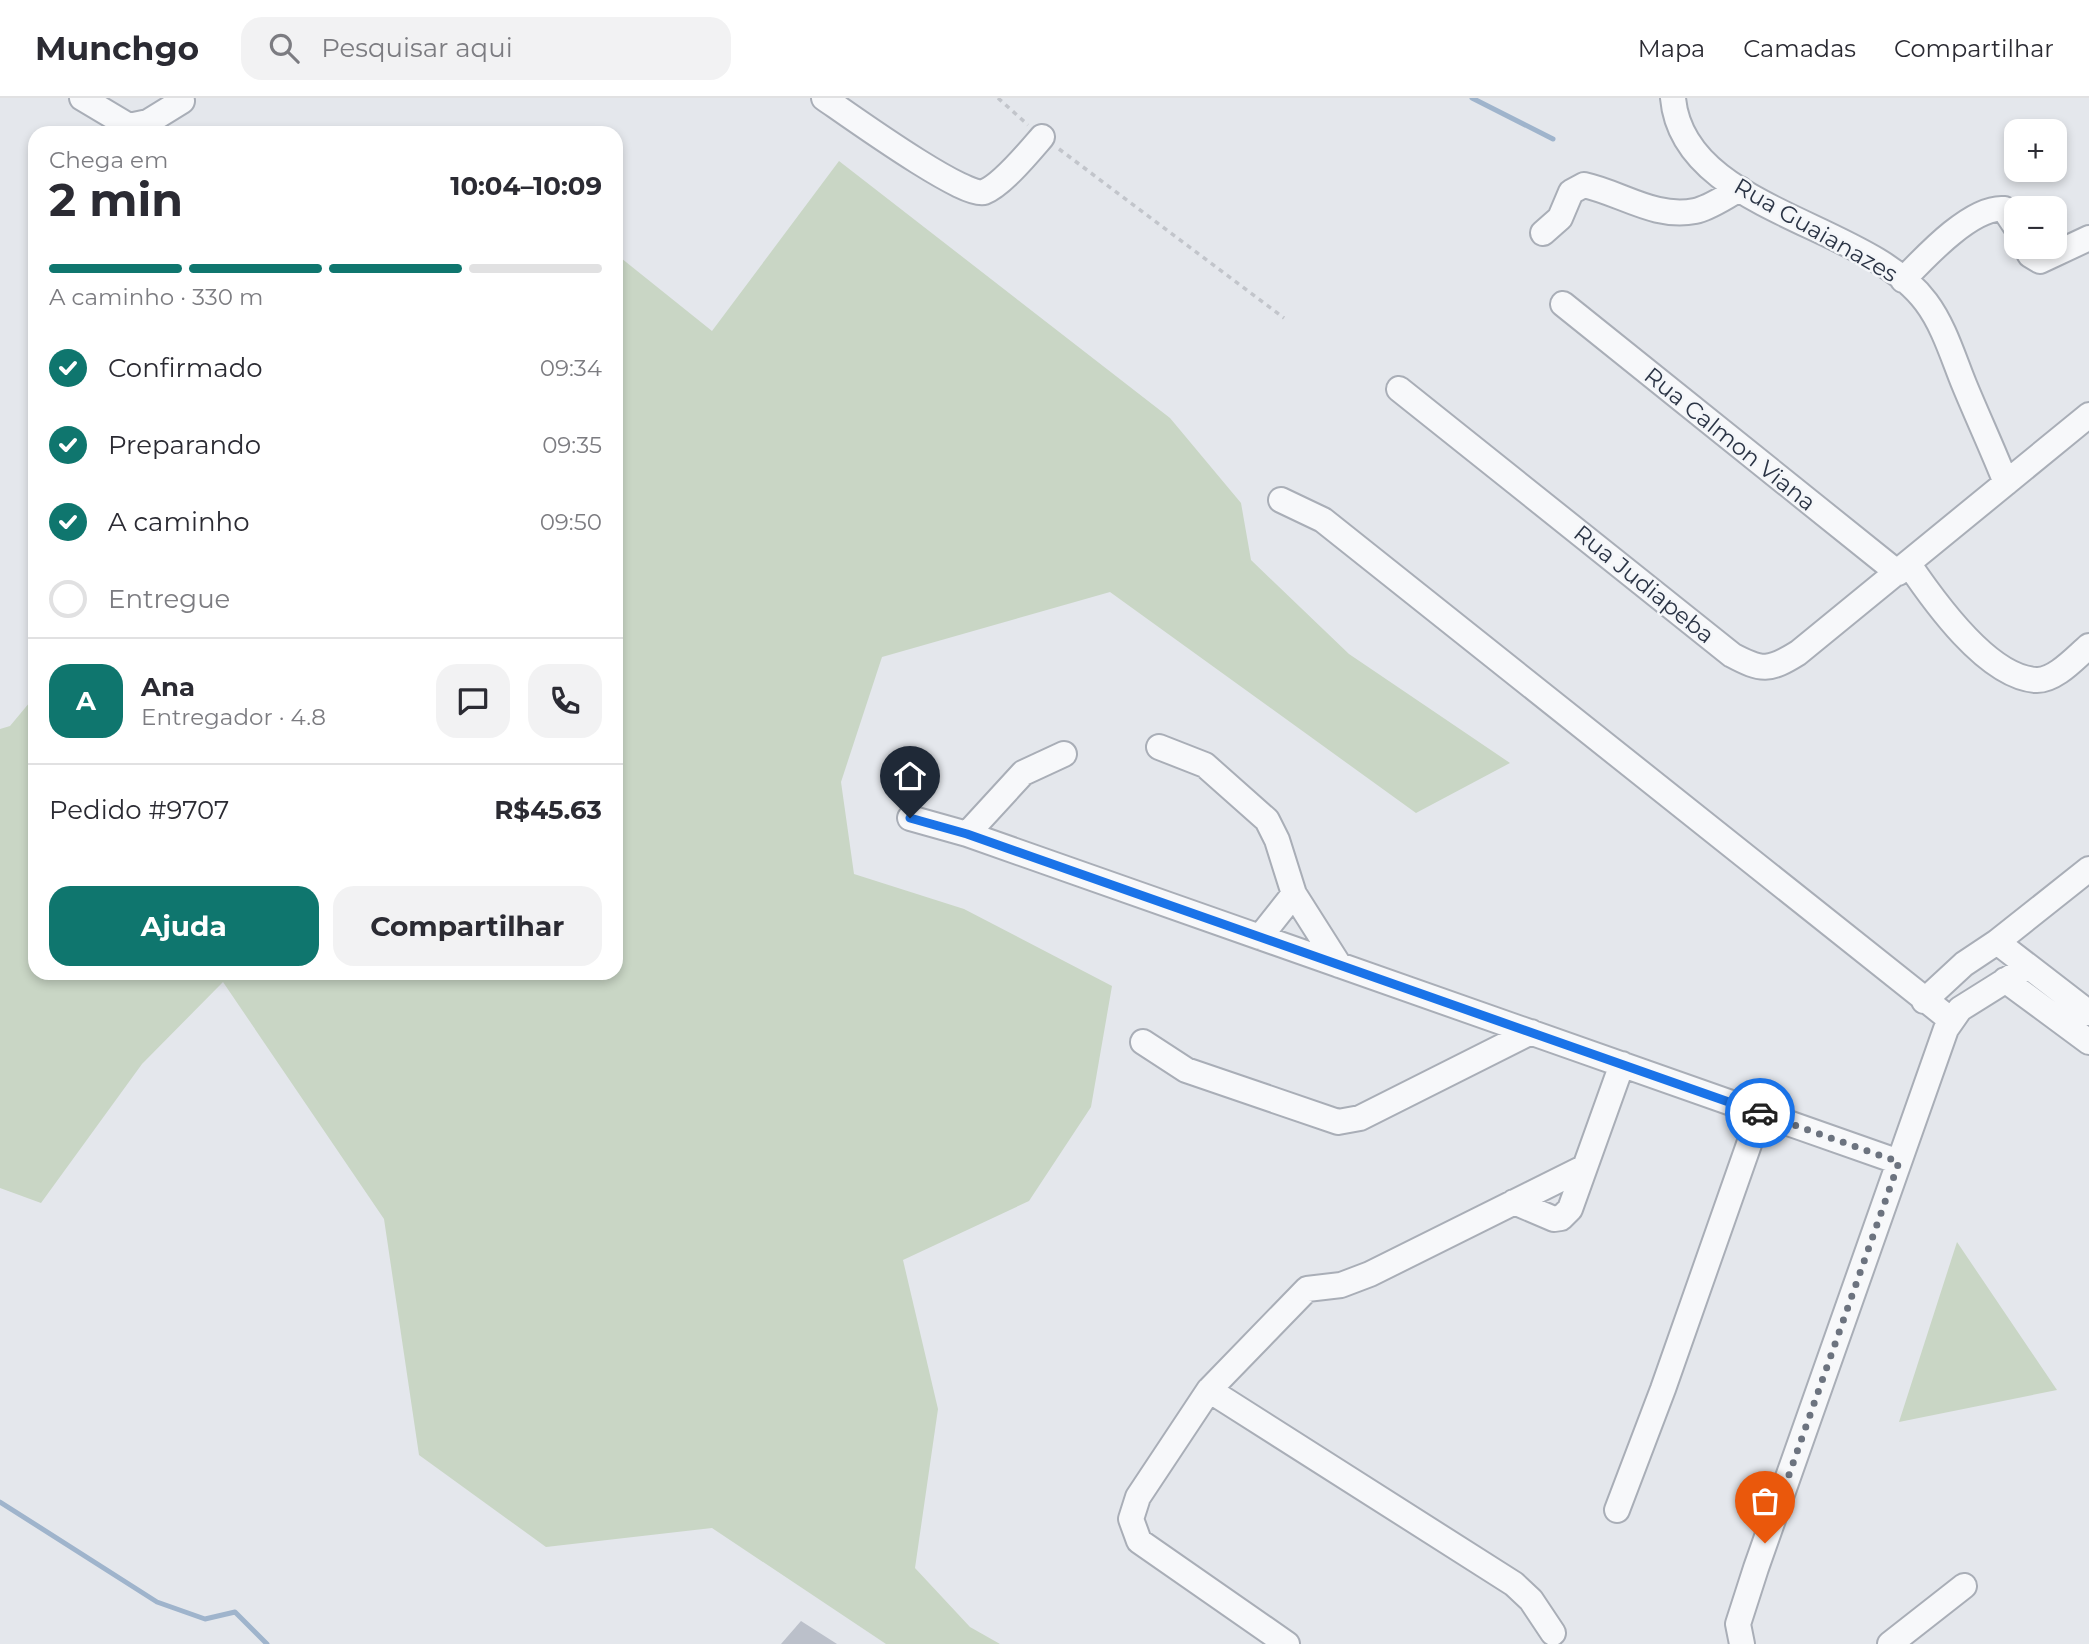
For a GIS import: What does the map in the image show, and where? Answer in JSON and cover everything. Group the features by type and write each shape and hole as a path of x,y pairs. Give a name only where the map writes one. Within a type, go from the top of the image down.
{"street":[{"path":"82,98 129,126 148,121 182,102"},
{"path":"824,98 933,171 968,191 978,193 997,183 1042,137"},
{"name":"Rua Guaianazes","path":"1673,98 1677,123 1686,142 1706,163 1740,189 1850,246 1903,280 1926,302 1948,342 2006,483"},
{"path":"1543,233 1560,218 1571,192 1584,185 1639,205 1679,212 1698,211 1740,189"},
{"path":"1903,280 1943,241 1993,208 2004,209"},
{"path":"2067,248 2089,238"},
{"name":"Rua Calmon Viana","path":"1563,304 1903,568 1964,636 2014,672 2037,680 2058,672 2089,646"},
{"name":"Rua Judiapeba","path":"1399,389 1732,655 1755,668 1775,667 1798,653 2089,415"},
{"path":"1281,500 1324,520 1951,1020"},
{"path":"1159,747 1205,765 1267,820 1278,839 1294,894 1339,965"},
{"path":"967,834 1023,773 1064,754"},
{"path":"910,818 967,834 1899,1162"},
{"path":"1924,1001 1964,964 1997,942 2089,869"},
{"path":"1260,937 1294,894"},
{"path":"1997,942 2089,1013"},
{"path":"1742,1644 1738,1624 1752,1579 1951,1020 1974,998 2027,967"},
{"path":"2005,980 2089,1042"},
{"path":"1143,1042 1186,1070 1338,1122 1360,1118 1531,1032"},
{"path":"1514,1202 1554,1219 1561,1218 1575,1201 1622,1064"},
{"path":"1617,1510 1663,1389 1760,1113"},
{"path":"1287,1644 1139,1541 1130,1519 1138,1497 1209,1390 1307,1289 1328,1288 1370,1274 1585,1167"},
{"path":"1209,1390 1514,1584 1531,1600 1553,1633"},
{"path":"1890,1644 1964,1586"}],"path":[{"path":"998,98 1042,137 1100,177 1284,318"}],"green space":[{"path":"839,161 1170,418 1241,503 1251,560 1349,654 1510,763 1416,813 1110,592 882,657 841,782 854,874 964,909 1112,986 1091,1107 1029,1201 903,1260 938,1409 915,1568 970,1627 1000,1644 886,1644 712,1528 546,1547 419,1455 384,1219 223,982 142,1064 41,1203 0,1188 0,729 10,726 28,704 28,980 623,980 623,260 712,331"},
{"path":"1957,1242 2057,1390 1899,1422"}],"building":[{"path":"801,1621 837,1644 781,1644"}],"waterway":[{"path":"1472,98 1553,139"},
{"path":"0,1502 157,1602 205,1619 235,1612 267,1644"}],"way so far":[{"path":"1760,1113 1899,1162 1765,1543"}],"route":[{"path":"910,818 967,834 1760,1113"}]}
